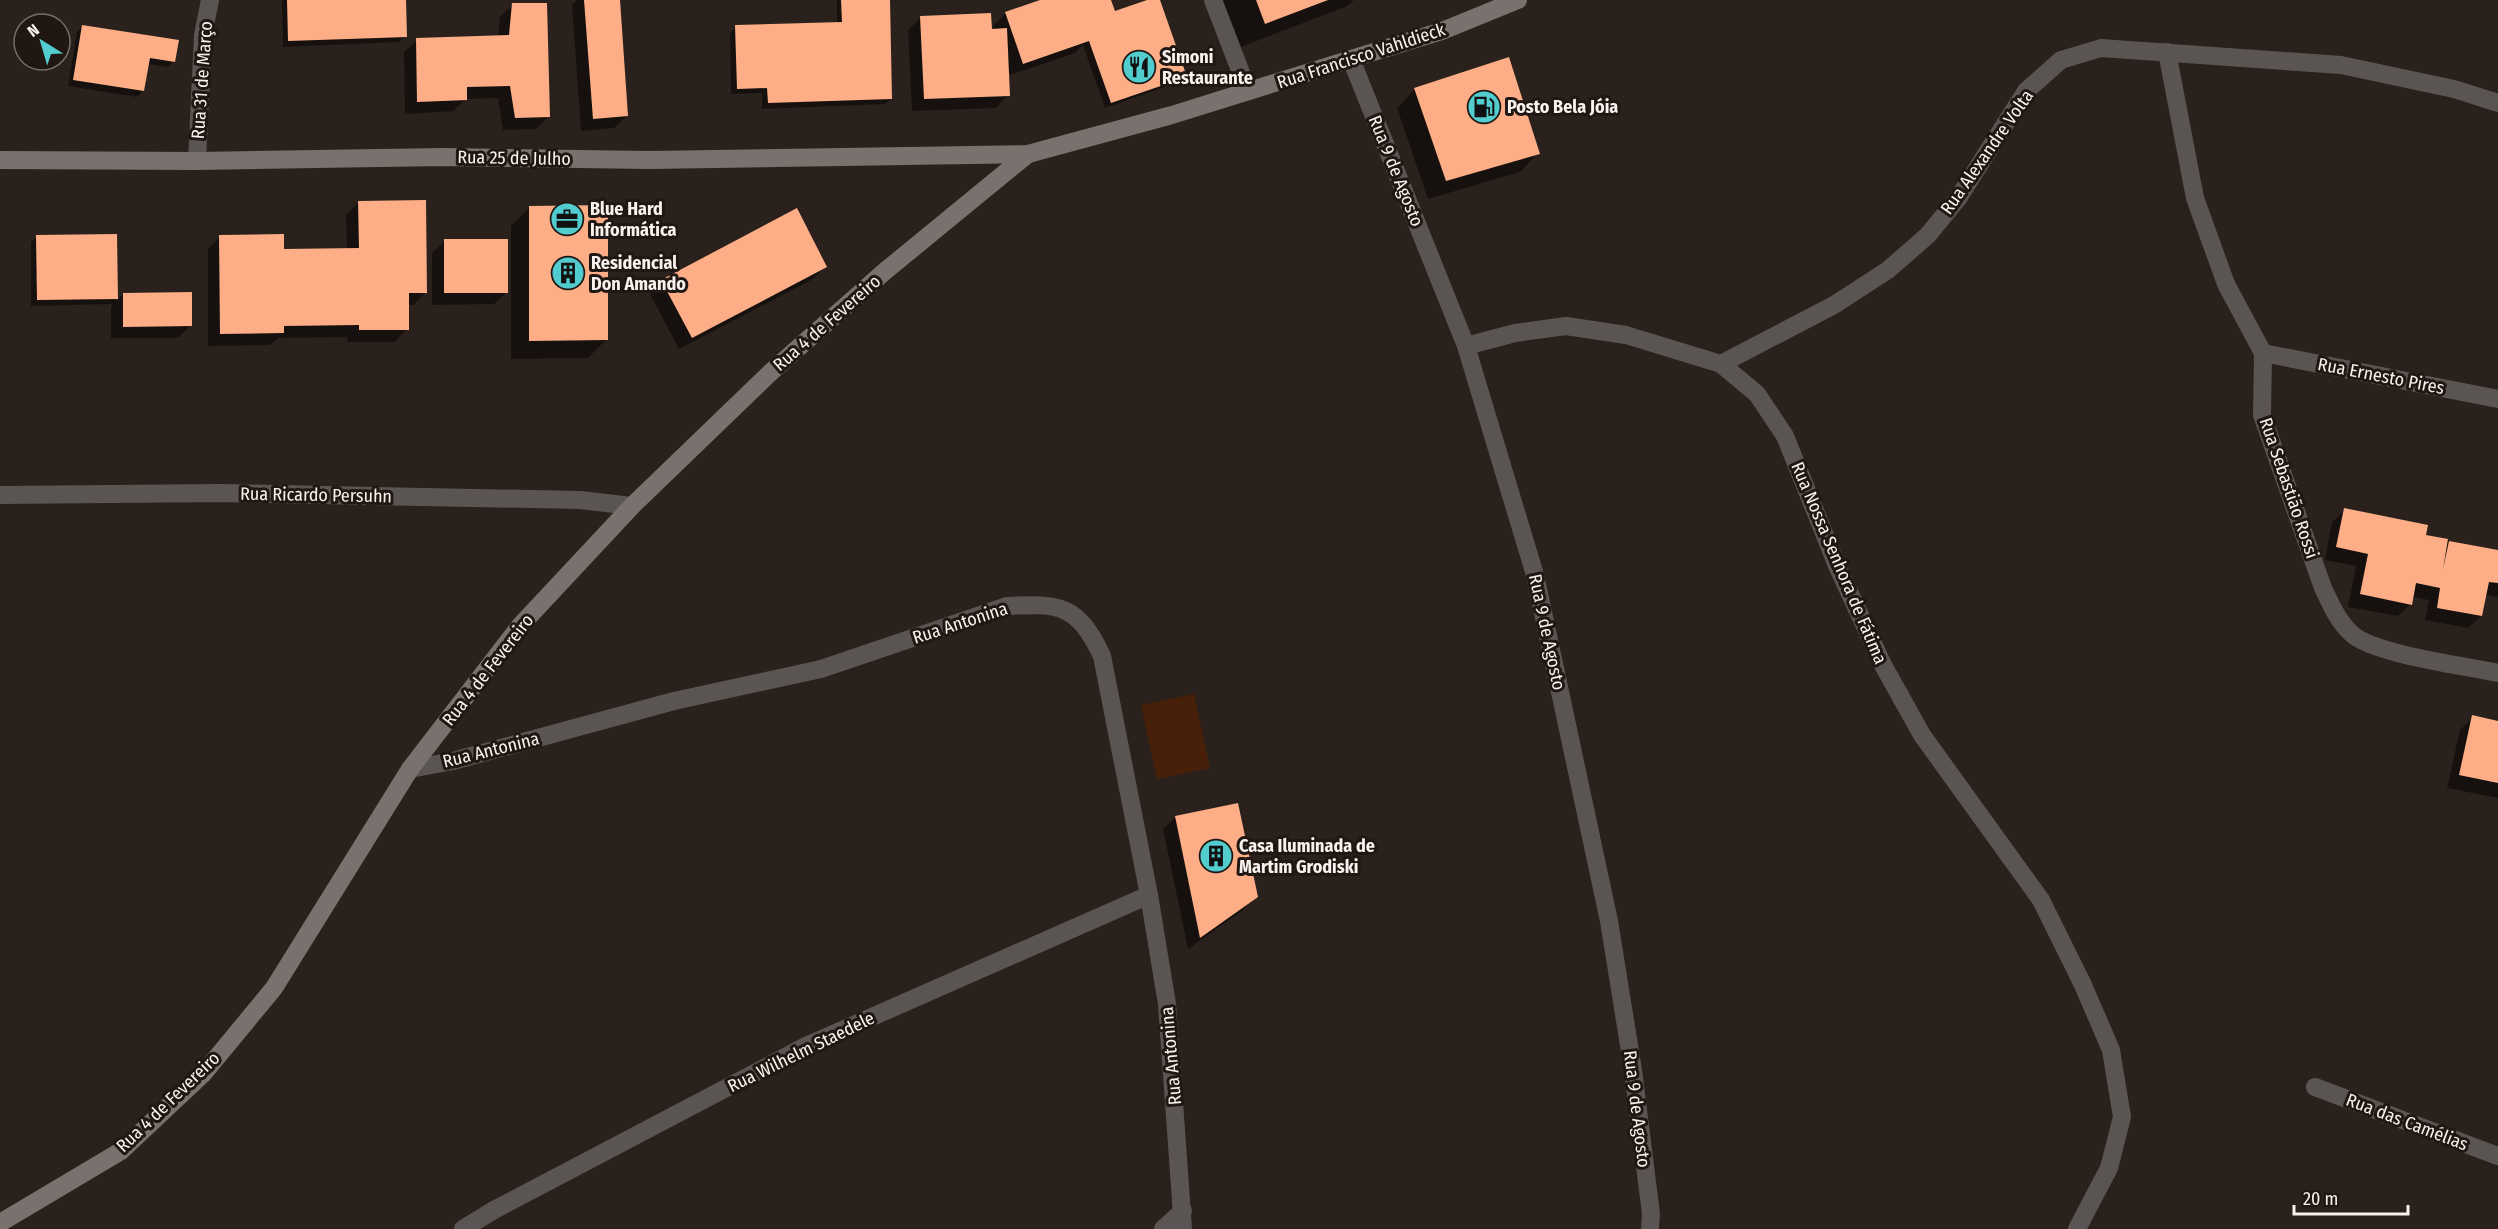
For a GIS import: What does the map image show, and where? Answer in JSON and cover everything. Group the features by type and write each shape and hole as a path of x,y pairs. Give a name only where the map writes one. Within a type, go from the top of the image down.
{"main road":[{"name":"Rua Francisco Vahldieck","path":"1028,154 1248,92 1442,31 1518,0"},
{"name":"Rua 25 de Julho","path":"0,160 197,161 442,157 660,160 1028,154"},
{"name":"Rua 4 de Fevereiro","path":"0,1223 121,1151 203,1074 274,988 410,769 519,627 632,506 771,372 884,272 1028,154"}],"street":[{"name":"Rua 31 de Março","path":"197,161 203,35 210,0"},
{"path":"1213,0 1248,92"},
{"name":"Rua Alexandre Volta","path":"1721,364 1834,305 1888,270 1928,235 1959,197 2026,92 2061,60 2101,48 2341,65 2454,89 2498,103"},
{"name":"Rua Sebastião Rossi","path":"2167,52 2195,198 2226,284 2263,353 2262,415 2323,588 2335,614 2352,635 2367,644 2498,673"},
{"name":"Rua 9 de Agosto","path":"1351,59 1466,346 1536,575 1604,897 1633,1070 1650,1229"},
{"name":"Rua Nossa Senhora de Fátima","path":"1466,346 1515,333 1566,326 1626,335 1721,364 1757,394 1785,436 1838,568 1882,665 1922,735 2041,900 2111,1050 2122,1117 2109,1168 2077,1229"},
{"name":"Rua Ernesto Pires","path":"2263,353 2498,399"},
{"name":"Rua Ricardo Persuhn","path":"0,495 234,493 580,500 632,506"},
{"name":"Rua Antonina","path":"410,769 453,761 674,701 821,669 1007,606 1039,604 1068,610 1091,633 1102,656 1149,895 1167,1004 1183,1220"},
{"name":"Rua Wilhelm Staedele","path":"463,1229 806,1046 1149,895"},
{"name":"Rua das Camélias","path":"2315,1087 2498,1156"},
{"path":"1163,1229 1183,1220"}],"shaded area":[{"path":"1194,694 1210,768 1157,779 1141,705"}],"building":[{"path":"287,0 406,0 407,37 288,41"},
{"path":"584,0 620,0 628,116 593,119"},
{"path":"841,0 890,0 892,99 768,103 767,88 737,89 735,25 842,22"},
{"path":"1040,0 1111,0 1115,11 1147,0 1160,0 1187,77 1111,103 1089,41 1023,64 1005,12"},
{"path":"1256,0 1328,0 1265,24"},
{"path":"512,3 547,3 550,117 515,118 510,86 467,87 467,100 417,102 416,38 509,35"},
{"path":"991,13 992,29 1007,28 1010,96 924,99 920,16"},
{"path":"82,25 179,40 175,62 150,58 144,91 73,80"},
{"path":"1509,57 1540,154 1446,181 1414,88"},
{"path":"426,200 427,293 409,293 409,330 359,330 359,325 284,326 284,333 220,334 219,235 284,234 284,249 359,248 358,201"},
{"name":"Residencial Don Amando","path":"608,205 608,340 529,341 529,206"},
{"path":"797,208 827,267 692,338 661,280"},
{"path":"117,234 118,299 37,300 36,235"},
{"path":"444,239 508,239 508,293 444,293"},
{"path":"192,292 192,326 123,327 123,293"},
{"path":"2344,508 2428,525 2426,535 2448,539 2443,569 2449,541 2498,550 2498,583 2489,582 2482,616 2437,608 2440,588 2416,583 2412,605 2360,594 2368,554 2336,547"},
{"path":"2472,715 2498,721 2498,783 2459,775"},
{"name":"Casa Iluminada de Martim Grodiski","path":"1238,803 1258,897 1200,938 1175,816"}],"place":[{"name":"Simoni Restaurante","path":"1139,67"},
{"name":"Posto Bela Jóia","path":"1484,107"},
{"name":"Blue Hard Informática","path":"567,219"},
{"name":"Residencial Don Amando","path":"568,273"},
{"name":"Casa Iluminada de Martim Grodiski","path":"1216,856"}]}
